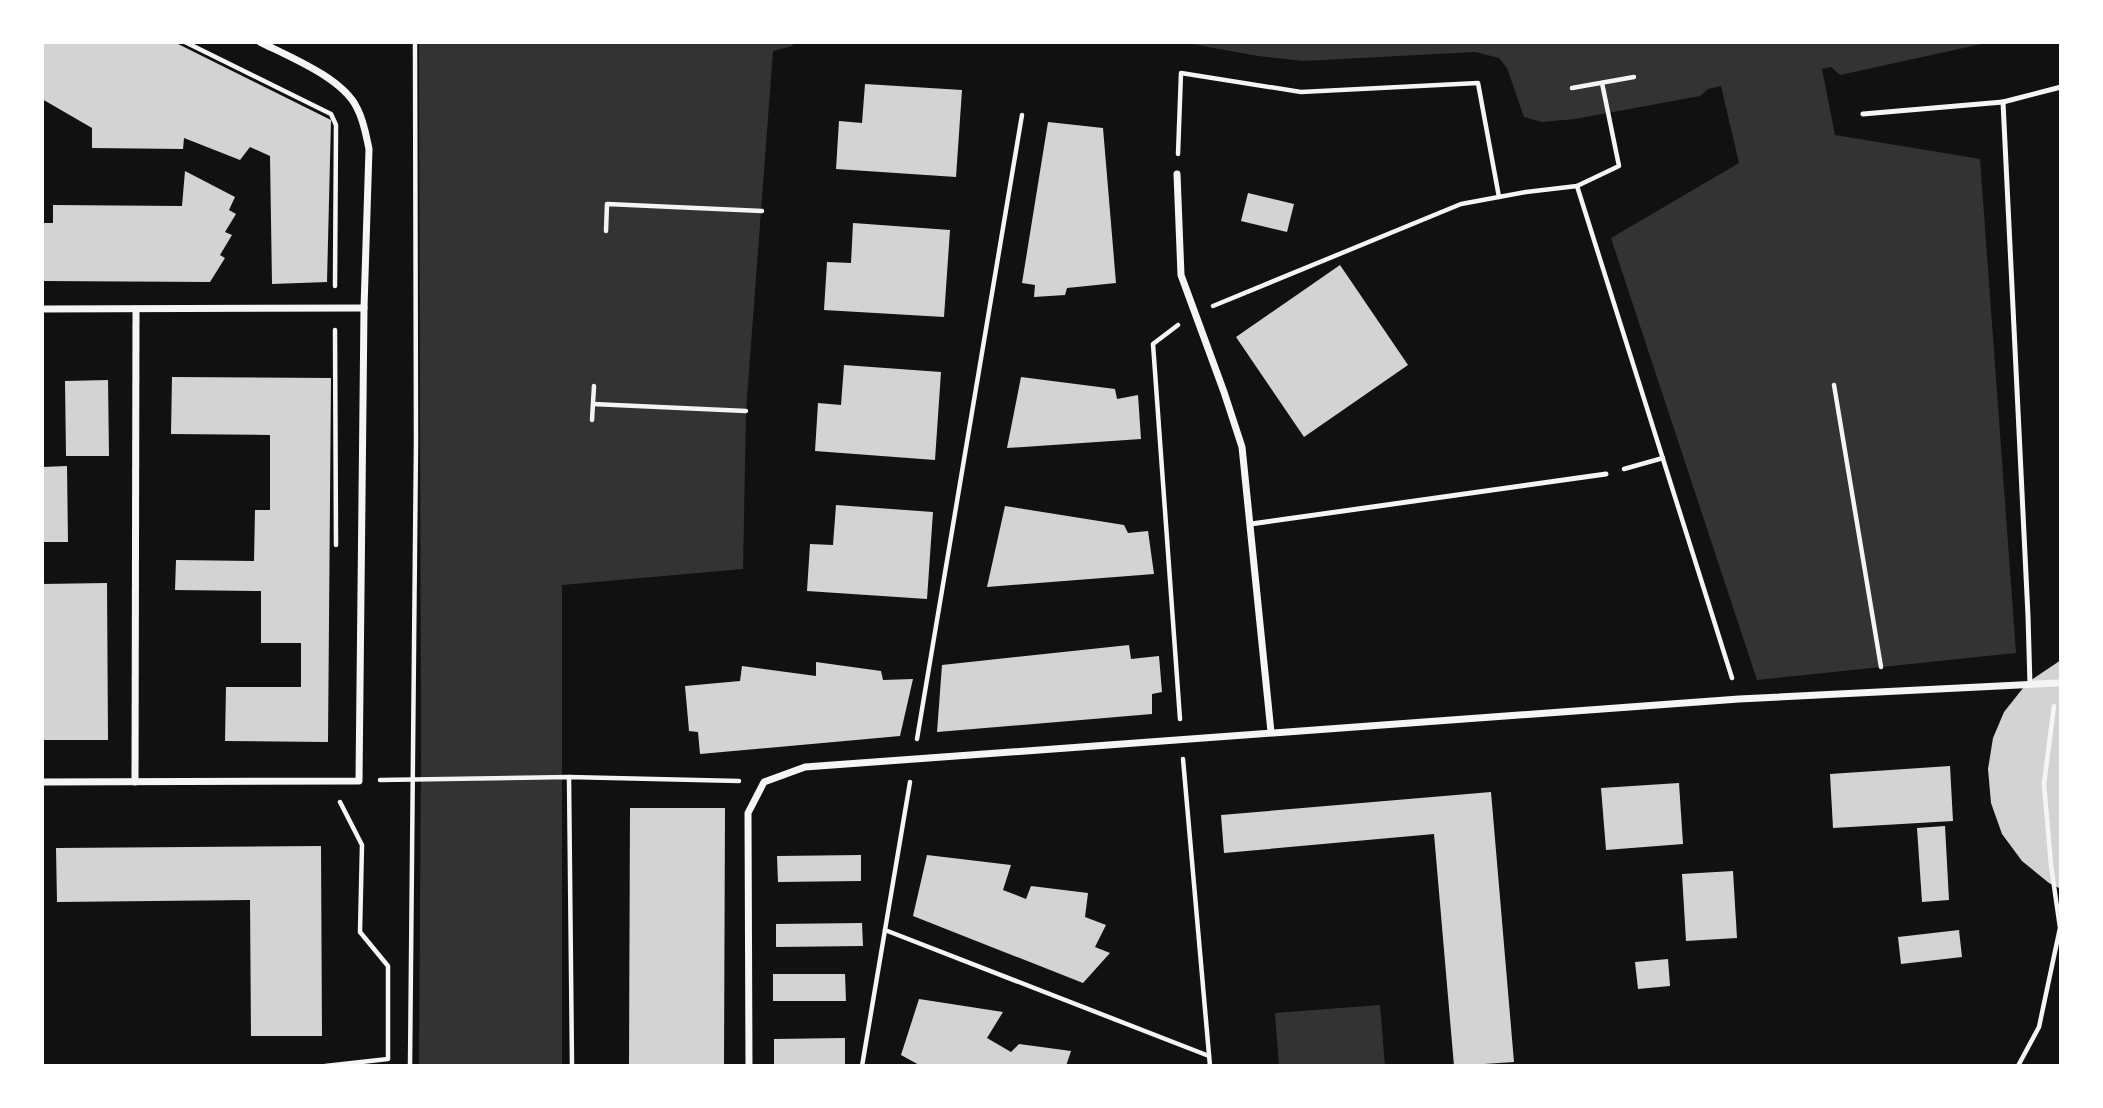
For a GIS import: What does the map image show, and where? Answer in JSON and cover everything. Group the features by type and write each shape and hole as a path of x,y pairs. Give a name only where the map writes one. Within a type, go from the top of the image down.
{"street":[{"path":"42,782 359,781 364,308 369,149 356,104 326,75 260,42"},
{"path":"1177,174 1181,275 1242,447 1271,732"},
{"path":"42,309 364,308"},
{"path":"135,782 136,309"},
{"path":"749,1066 748,813 764,782 805,767 1739,699 2057,683"}],"lane":[{"path":"1863,114 2003,102 2061,87"},
{"path":"2003,102 2030,685"},
{"path":"1251,524 1606,474"}],"path":[{"path":"185,42 331,114 336,125 336,559"},
{"path":"410,1066 416,442 415,42"},
{"path":"1177,174 1181,73 1301,92 1478,83 1499,197"},
{"path":"1572,88 1634,77"},
{"path":"1210,1066 1182,741 1153,344 1194,313 1461,204 1577,186 1619,166 1602,83"},
{"path":"862,1066 1022,115"},
{"path":"1577,186 1739,699"},
{"path":"606,231 607,204 762,211"},
{"path":"1834,385 1881,667"},
{"path":"592,421 594,386"},
{"path":"593,404 747,411"},
{"path":"1606,474 1663,458"},
{"path":"2018,1066 2039,1027 2060,928 2044,784 2057,683"},
{"path":"569,777 572,1066"},
{"path":"403,779 569,777 764,782"},
{"path":"325,1066 388,1059 388,966 360,932 362,845 337,797 337,781"},
{"path":"885,930 1209,1056"}],"shaded area":[{"path":"419,42 794,42 792,46 773,51 746,411 743,569 562,585 562,1066 419,1066"},
{"path":"1181,42 1991,42 1840,75 1831,67 1822,69 1835,135 1980,159 2016,653 1757,680 1611,238 1739,163 1721,86 1708,89 1700,96 1575,119 1542,122 1524,117 1507,68 1499,58 1475,52 1303,61"},
{"path":"1380,1005 1385,1066 1279,1066 1275,1013"}],"building":[{"path":"42,42 174,42 331,120 327,282 272,284 270,156 250,147 240,160 184,138 183,149 92,148 92,128 42,99"},
{"path":"865,84 962,90 956,177 836,169 839,121 862,123"},
{"path":"1048,122 1103,128 1116,283 1067,288 1065,295 1034,297 1035,285 1022,283"},
{"path":"185,171 235,197 229,210 236,214 225,232 232,235 220,255 225,258 210,282 42,281 42,223 53,223 53,205 182,206"},
{"path":"1248,193 1294,204 1287,232 1241,221"},
{"path":"853,223 950,230 944,317 824,310 827,262 851,263"},
{"path":"1340,265 1408,365 1304,437 1236,337"},
{"path":"844,365 941,372 935,460 815,451 818,403 841,405"},
{"path":"172,377 331,378 328,742 225,741 226,687 301,687 301,643 261,643 261,591 175,590 176,560 254,561 255,510 270,510 270,435 171,434"},
{"path":"1021,377 1115,389 1117,399 1138,395 1141,439 1007,448"},
{"path":"108,380 109,456 66,456 65,381"},
{"path":"67,466 68,542 42,542 42,467"},
{"path":"836,505 933,512 927,599 807,591 810,544 833,545"},
{"path":"1005,506 1124,525 1128,533 1148,531 1154,574 987,587"},
{"path":"107,583 108,740 42,740 42,584"},
{"path":"1129,645 1131,659 1159,656 1162,692 1152,694 1152,714 937,732 942,665"},
{"path":"2061,660 2061,889 2049,883 2022,861 2002,834 1991,803 1988,769 1993,738 2004,712 2027,683"},
{"path":"816,662 881,671 883,680 913,679 900,736 700,754 698,732 689,731 685,686 740,681 742,666 816,676"},
{"path":"1950,766 1953,821 1833,828 1830,774"},
{"path":"1679,783 1683,844 1606,850 1601,788"},
{"path":"1491,792 1514,1062 1454,1066 1434,834 1224,853 1221,815"},
{"path":"630,808 725,808 724,1066 629,1066"},
{"path":"1945,826 1949,900 1922,902 1917,828"},
{"path":"321,846 322,1036 251,1036 250,900 57,902 56,848"},
{"path":"861,855 861,881 778,882 777,856"},
{"path":"927,855 1011,865 1003,890 1026,899 1031,886 1088,893 1085,917 1106,925 1095,947 1110,953 1083,983 913,916"},
{"path":"1733,871 1737,938 1686,941 1682,874"},
{"path":"862,923 863,946 776,947 776,924"},
{"path":"1959,930 1962,957 1901,964 1898,937"},
{"path":"1668,959 1670,986 1638,989 1635,962"},
{"path":"773,974 845,974 846,1001 773,1001"},
{"path":"919,999 1003,1012 987,1038 1011,1052 1019,1044 1071,1051 1066,1066 921,1066 901,1055"},
{"path":"845,1038 845,1065 774,1065 774,1039"}]}
